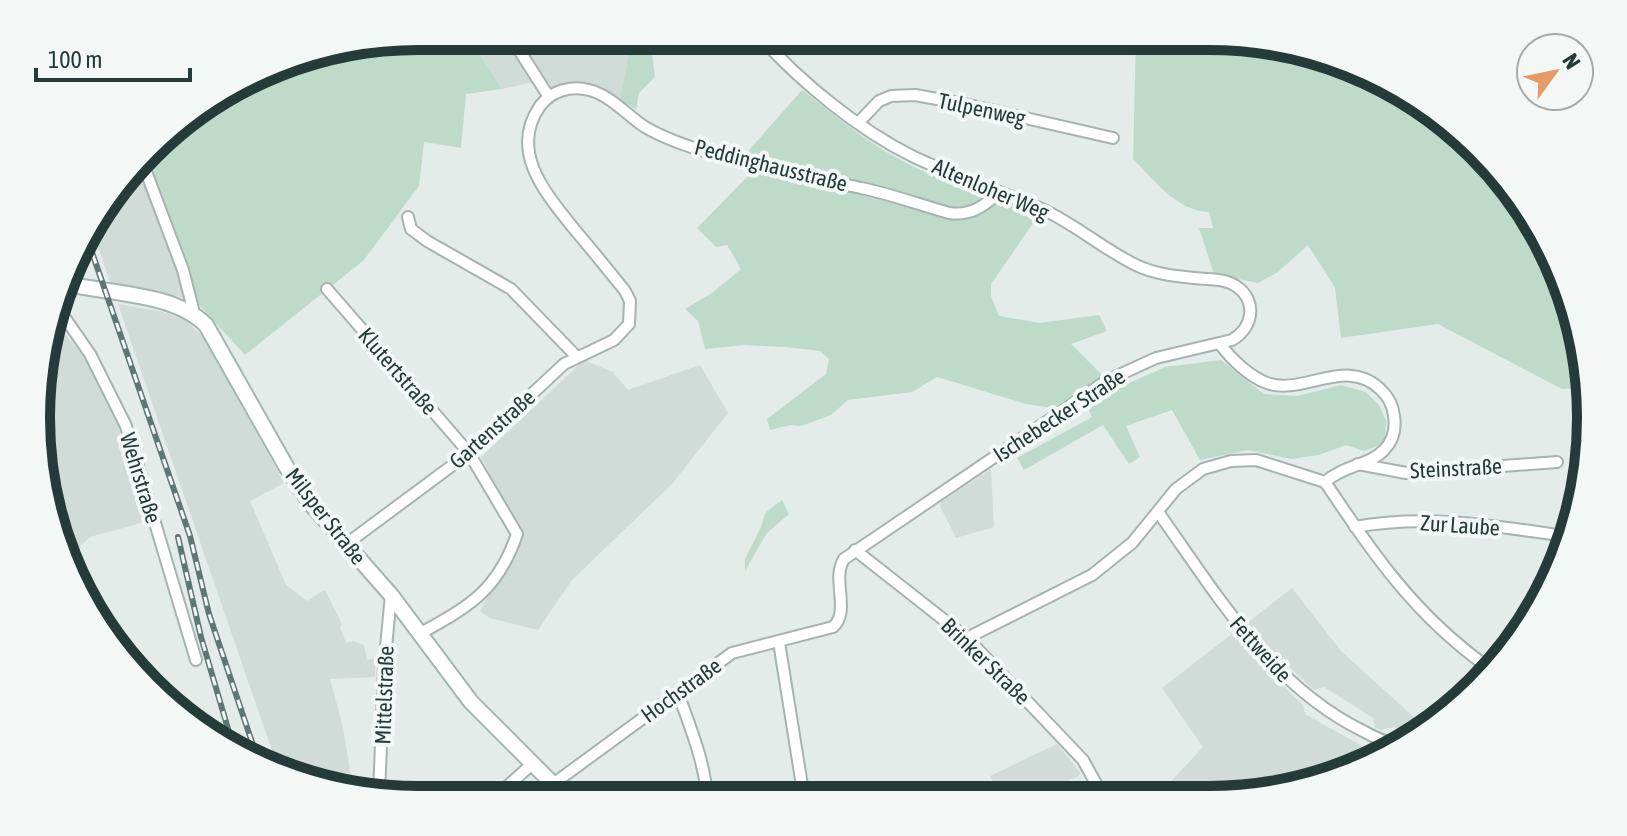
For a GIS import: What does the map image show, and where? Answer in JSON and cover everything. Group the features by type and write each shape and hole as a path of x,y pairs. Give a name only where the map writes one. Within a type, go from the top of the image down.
{"street":[{"path":"519,50 549,97"},
{"name":"Altenloher Weg","path":"773,50 813,89 912,155 1044,210 1137,265 1164,274 1222,280 1246,294"},
{"name":"Peddinghausstraße","path":"549,97 572,88 591,90 606,97 654,132 704,151 755,166 862,188 949,213 961,215 975,211 999,192"},
{"name":"Tulpenweg","path":"859,122 879,101 891,96 915,95 1113,138"},
{"name":"Gartenstraße","path":"345,545 469,453 557,370 576,356 624,332 629,324 631,311 625,291 547,195 531,167 528,149 530,130 536,113 549,97"},
{"path":"146,170 183,270 194,313"},
{"path":"408,217 411,229 427,241 511,289 576,356"},
{"path":"75,285 172,303 194,313"},
{"name":"Klutertstraße","path":"327,289 469,453 517,534 490,587 458,613 421,633"},
{"name":"Ischebecker Straße","path":"855,550 1108,380 1156,358 1220,344 1239,336 1247,325 1250,312 1246,294"},
{"name":"Milsper Straße","path":"194,313 217,340 287,468 311,504 391,595 471,702 553,784"},
{"name":"Wehrstraße","path":"65,318 90,354 126,426 196,660"},
{"path":"1220,344 1254,377 1270,385 1349,376 1377,386 1391,405 1393,438 1377,457 1341,470 1325,482"},
{"path":"967,638 1092,575 1132,543 1176,489 1203,469 1231,461 1256,460 1325,482 1410,599 1456,644 1483,664"},
{"name":"Steinstraße","path":"1356,464 1406,473 1557,462"},
{"name":"Fettweide","path":"1158,512 1234,621 1290,683 1348,723 1384,742"},
{"name":"Zur Laube","path":"1355,527 1385,522 1467,522 1557,535"},
{"name":"Brinker Straße","path":"855,550 967,638 1083,760 1097,786"},
{"name":"Hochstraße","path":"553,784 732,653 826,631 838,623 841,617 839,567 855,550"},
{"name":"Mittelstraße","path":"379,784 384,668 391,595"},
{"path":"779,642 802,786"},
{"path":"678,693 698,749 706,786"},
{"path":"508,786 532,764"}],"shaded area":[{"path":"477,50 629,50 620,100 529,83 502,89"},
{"path":"148,168 187,298 111,284 96,240 126,194"},
{"path":"118,304 163,312 185,320 205,339 284,483 250,501 286,585 307,601 325,590 342,624 340,627 346,643 353,641 364,645 367,660 375,658 375,677 330,679 343,727 352,780 274,757"},
{"path":"61,330 84,357 122,432 119,434 145,522 90,537 74,548 63,513 51,442 53,370"},
{"path":"584,360 613,372 628,390 700,365 728,413 672,484 572,580 538,630 490,618 480,611 521,533 481,457"},
{"path":"991,469 994,527 956,538 940,506 941,502"},
{"path":"1292,588 1341,651 1418,721 1401,732 1395,727 1380,730 1375,727 1373,718 1324,687 1314,690 1247,623"},
{"path":"1233,633 1303,705 1305,714 1369,750 1281,779 1233,785 1167,786 1203,747 1162,688"},
{"path":"1057,744 1080,772 1079,776 1055,786 995,786 990,776"}],"green space":[{"path":"477,50 502,89 466,94 461,148 424,142 419,186 364,260 245,355 193,298 146,170 175,141 234,99 277,78 323,63 370,53"},
{"path":"629,50 651,50 655,77 639,93 636,109 620,100"},
{"path":"1136,50 1257,53 1327,70 1372,88 1413,112 1452,141 1486,175 1515,214 1539,255 1557,300 1570,346 1576,388 1562,389 1438,324 1341,338 1335,288 1308,245 1278,272 1258,283 1214,274 1199,228 1213,228 1209,212 1177,201 1133,159"},
{"path":"802,90 867,139 908,164 1041,212 991,284 991,296 999,316 1039,323 1099,315 1107,331 1071,344 1104,377 1053,408 1026,404 937,377 912,392 848,400 831,415 801,426 770,430 767,419 826,374 829,359 820,351 785,347 744,345 705,349 698,321 685,309 712,293 741,269 727,245 716,247 697,228 751,173 744,156"},
{"path":"1221,360 1264,394 1297,396 1341,385 1366,392 1379,405 1386,421 1385,443 1364,451 1346,445 1319,455 1291,459 1248,450 1200,460 1172,410 1126,426 1140,457 1129,464 1103,425 1024,470 1017,458 1092,417 1088,409 1116,389 1165,367"},
{"path":"782,500 789,514 766,534 745,571 745,559 765,513"},
{"path":"531,780 537,786 522,786"}],"railway":[{"path":"91,249 190,536 209,614 254,747"},
{"path":"178,537 201,637 230,734"}]}
